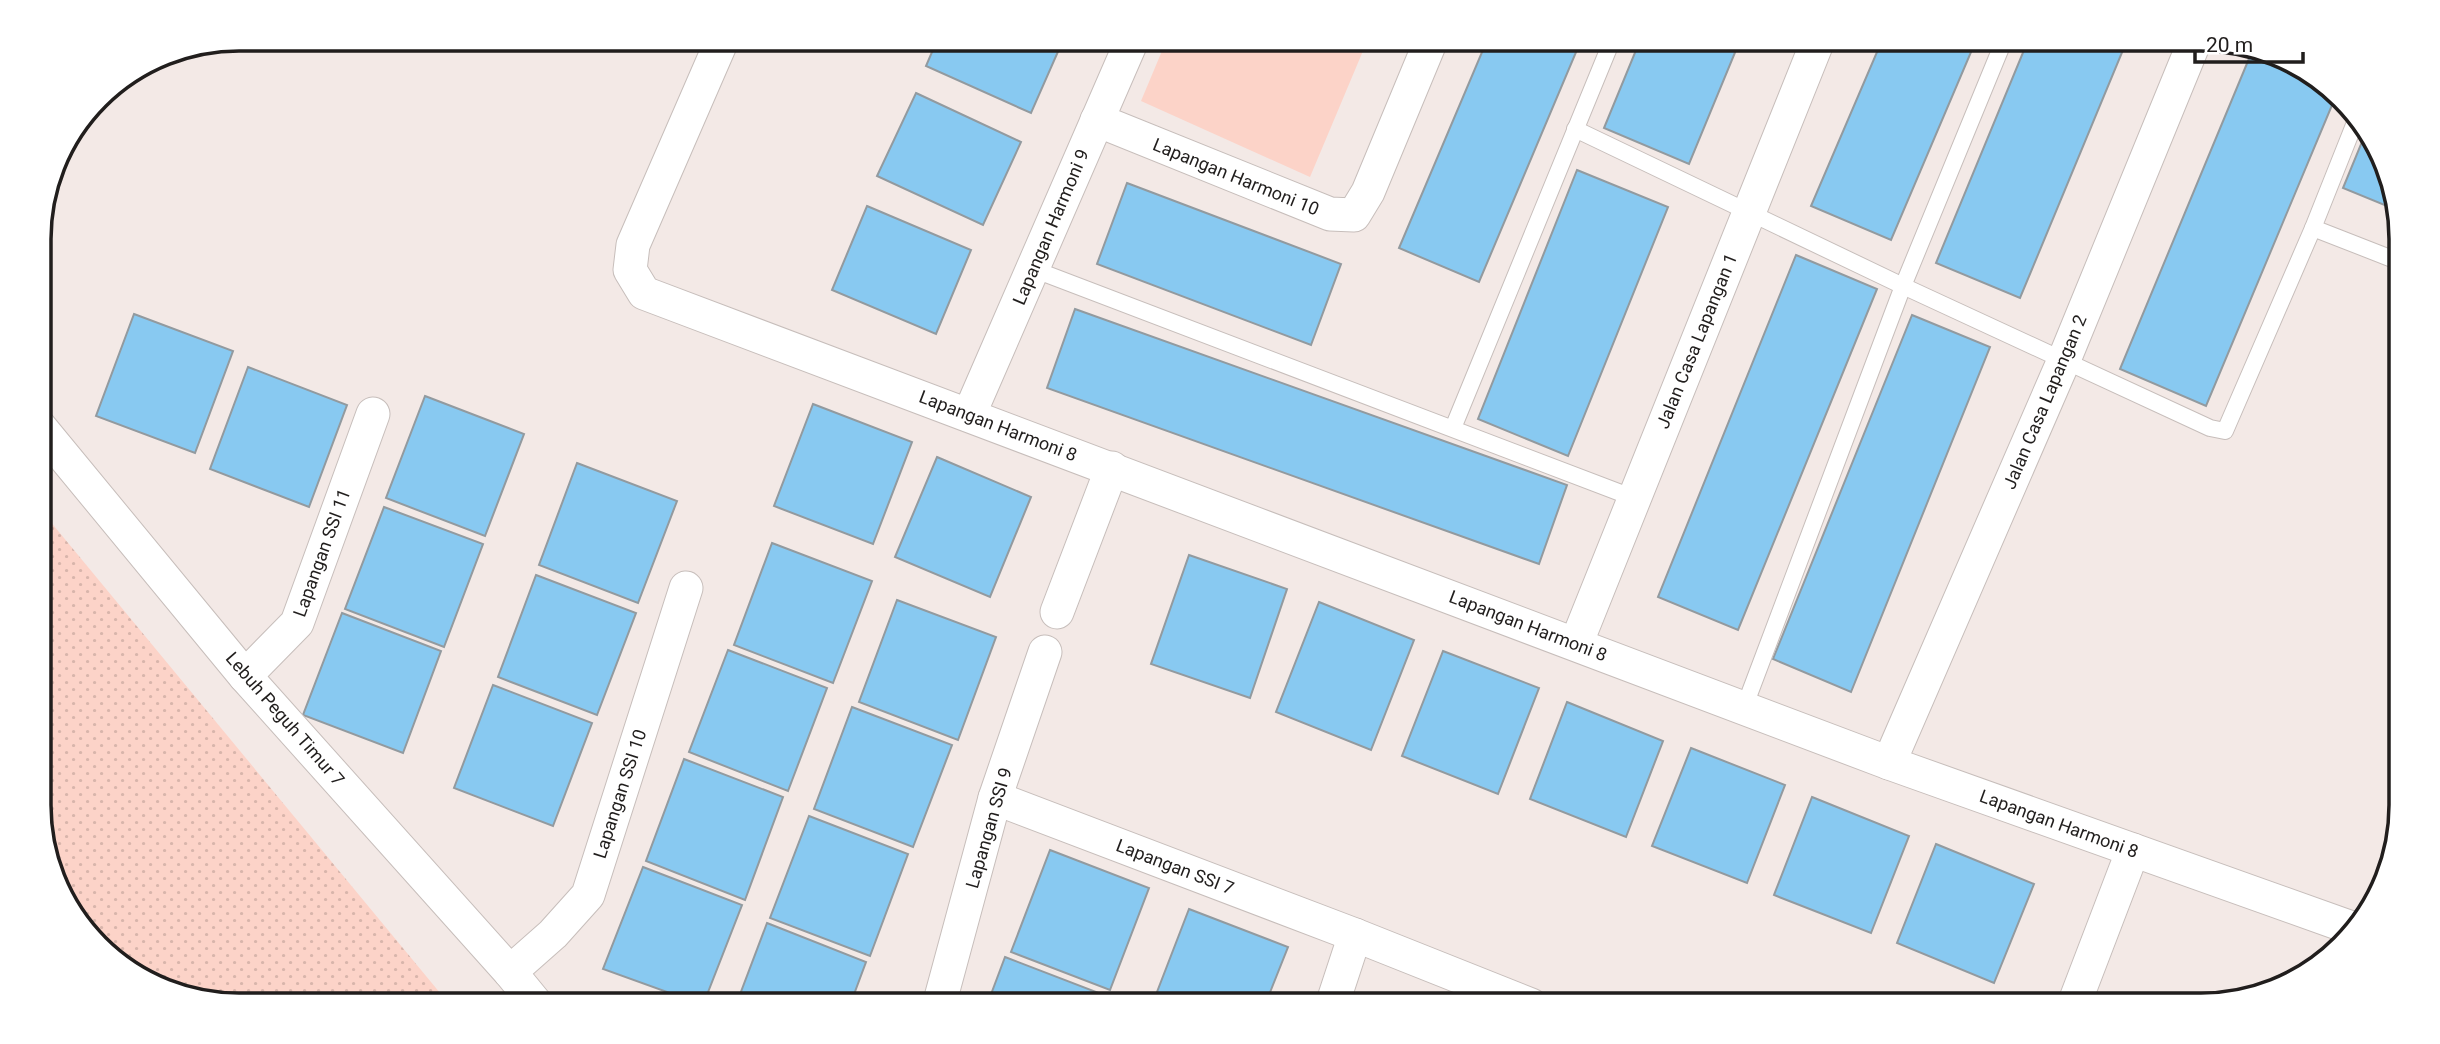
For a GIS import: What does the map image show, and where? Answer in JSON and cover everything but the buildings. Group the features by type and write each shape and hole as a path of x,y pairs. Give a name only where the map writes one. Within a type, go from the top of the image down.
{"street":[{"name":"Lapangan Harmoni 8","path":"717,51 633,245 630,270 644,293 1889,763 2345,925"},
{"name":"Lapangan Harmoni 9","path":"969,415 1127,51"},
{"name":"Lapangan Harmoni 10","path":"1097,120 1330,214 1354,215 1368,192 1427,51"},
{"name":"Jalan Casa Lapangan 1","path":"1576,645 1814,51"},
{"name":"Jalan Casa Lapangan 2","path":"1889,763 2064,360 2191,51"},
{"name":"Lapangan SSI 11","path":"245,676 297,623 373,414"},
{"name":"Lebuh Peguh Timur 7","path":"51,441 245,676 527,993"},
{"path":"1057,612 1112,468"},
{"name":"Lapangan SSI 10","path":"510,972 553,934 588,895 686,588"},
{"name":"Lapangan SSI 9","path":"942,993 995,799 1045,652"},
{"name":"Lapangan SSI 7","path":"995,799 1501,993"},
{"path":"2078,993 2133,850"},
{"path":"1336,993 1355,935"}],"lane":[{"path":"1453,428 1608,51"},
{"path":"1744,708 1903,286 2000,51"},
{"path":"1575,129 1903,286 2210,428 2225,431 2314,228 2353,128"},
{"path":"2314,228 2389,258"},
{"path":"1033,269 1634,498"}],"shaded area":[{"path":"1162,51 1363,51 1310,177 1141,101"},
{"path":"51,522 440,993 227,993 202,990 167,979 145,968 124,954 90,920 65,877 52,829"}]}
